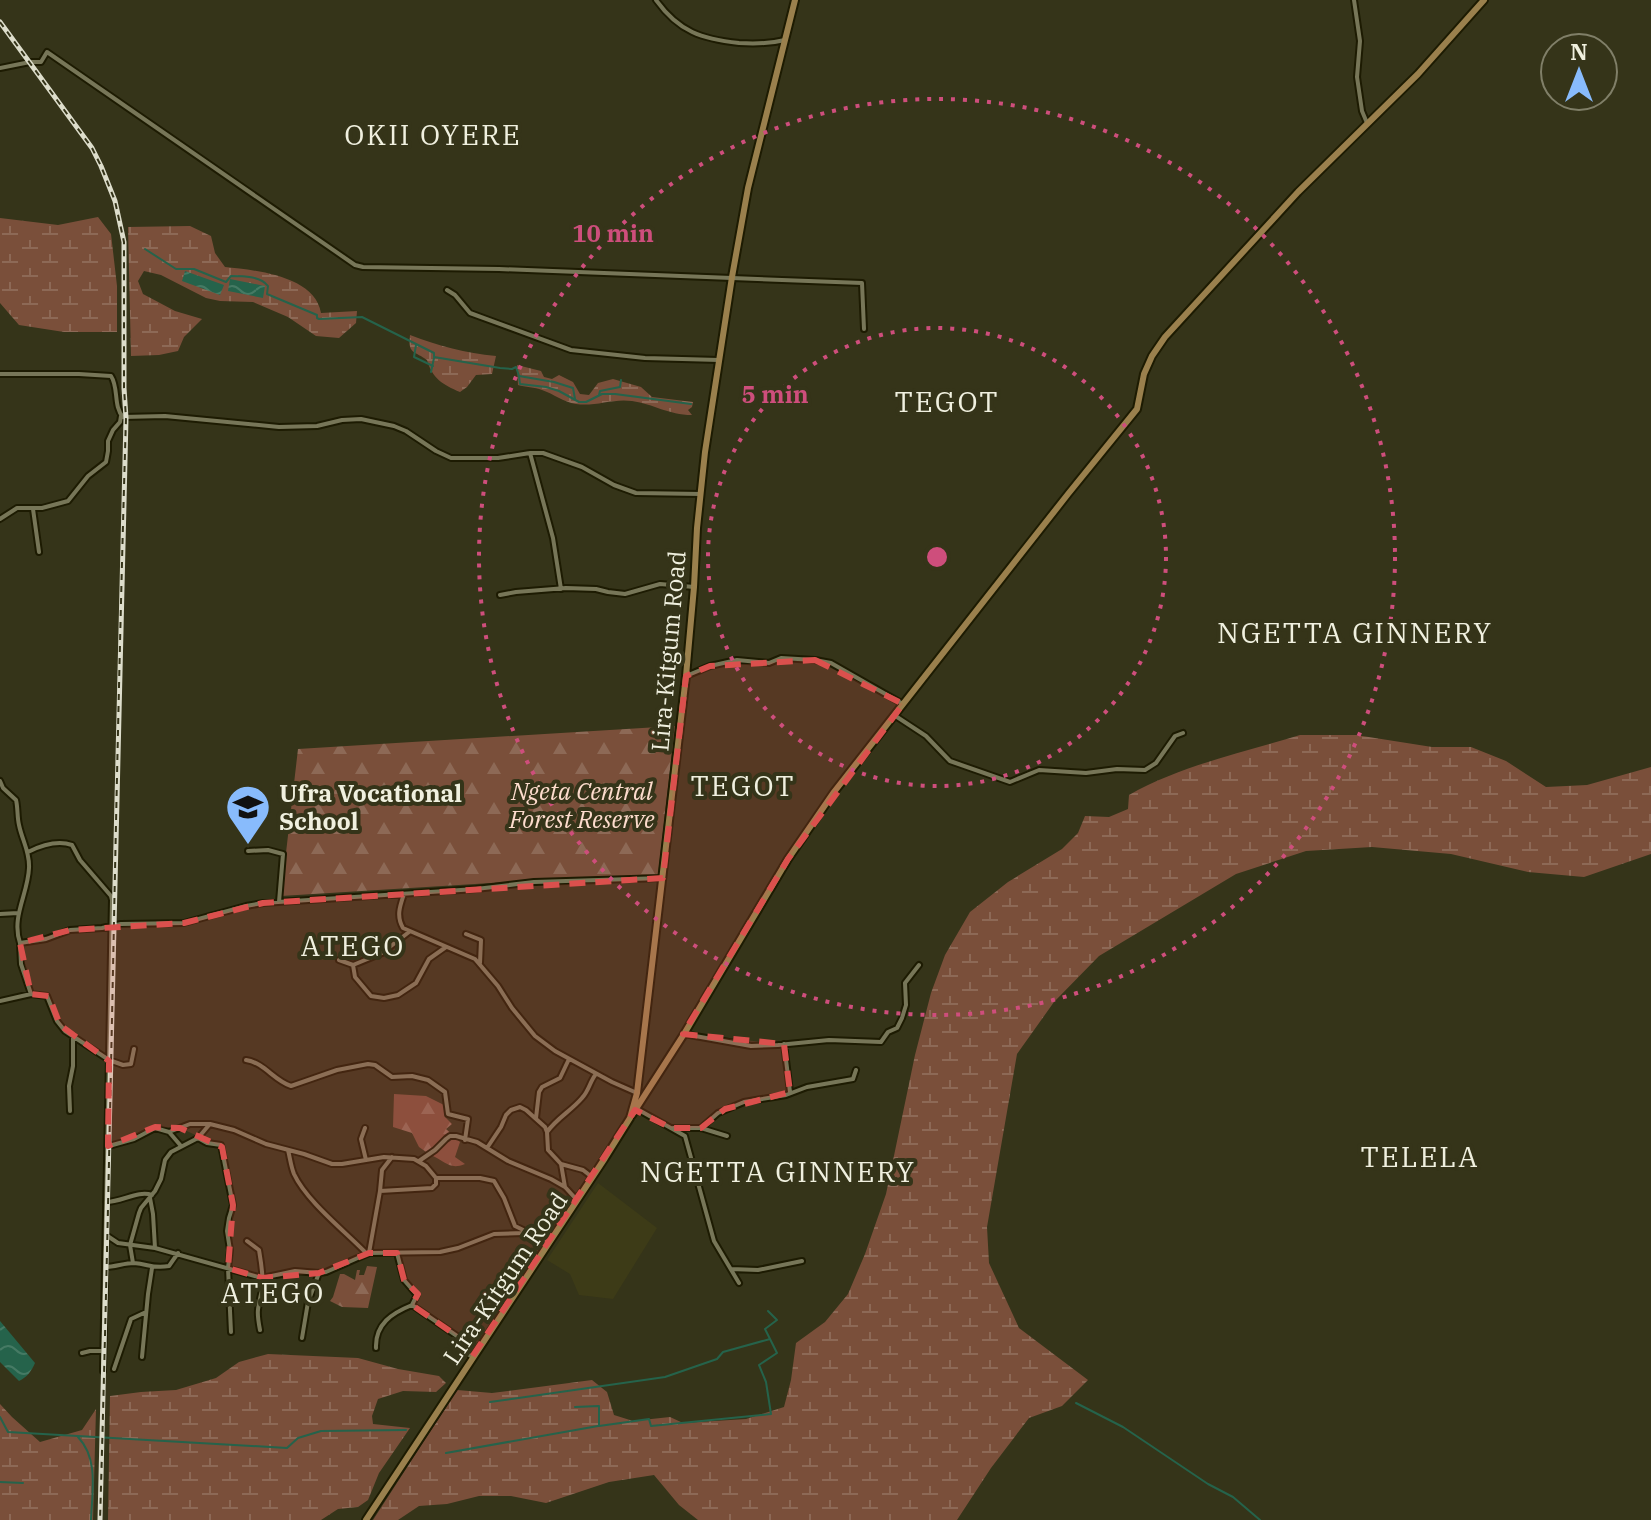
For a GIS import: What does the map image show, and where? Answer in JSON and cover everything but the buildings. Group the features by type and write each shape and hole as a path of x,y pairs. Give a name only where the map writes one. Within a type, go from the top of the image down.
{"main road":[{"name":"Lira-Kitgum Road","path":"366,1520 630,1118 637,1093 686,676 701,494 732,277 748,188 795,0"},
{"path":"630,1118 788,859 852,768 1137,409 1144,374 1165,337 1298,192 1418,74 1484,0"}],"street":[{"path":"656,0 678,24 693,34 718,41 753,44 785,40"},
{"path":"1354,0 1360,41 1357,77 1367,123"},
{"path":"0,68 41,62 47,52 355,265 862,283 864,329"},
{"path":"447,290 470,313 571,350 645,358 720,360"},
{"path":"0,374 111,376 115,382 121,416 108,441 106,462 88,476 68,501 33,509 17,508 0,519"},
{"path":"121,416 165,416 279,427 317,426 361,419 406,431 436,451 455,459 547,454 636,493 701,494"},
{"path":"530,453 553,538 561,589"},
{"path":"33,509 39,552"},
{"path":"500,595 561,589 596,589 625,594 660,584 694,587"},
{"path":"686,676 737,660 769,663 781,658 815,660 831,663 903,704"},
{"path":"894,715 926,736 950,761 1010,782 1039,770 1086,773 1117,769 1145,770 1156,763 1175,736 1183,733"},
{"path":"0,781 16,800 18,822 28,852 28,881 18,913 18,932 21,964 31,994"},
{"path":"28,852 54,843 72,845 80,860 111,896 103,1371"},
{"path":"248,851 268,850 283,854 279,902"},
{"path":"20,943 46,939 70,930 129,923 184,923 246,906 279,902 476,889 534,882 663,878"},
{"path":"405,893 399,918 403,928 475,959 535,1036 569,1059 637,1093"},
{"path":"0,914 18,913"},
{"path":"339,960 353,965 382,953 410,931"},
{"path":"466,934 481,940 480,965"},
{"path":"353,965 355,977 371,996 392,998 416,983 429,959 446,947"},
{"path":"684,1034 751,1046 829,1040 881,1042 888,1032 897,1028 902,1018 906,1005 905,983 919,965"},
{"path":"0,1001 31,994 47,996 57,1021 73,1036 109,1060 123,1065 131,1064 134,1049"},
{"path":"70,1111 73,1036"},
{"path":"784,1044 790,1092"},
{"path":"536,1118 539,1092 542,1087 560,1078 569,1059"},
{"path":"246,1060 260,1064 287,1086 368,1064 375,1065 392,1077 412,1076 428,1080 445,1092 448,1114 468,1119 465,1140"},
{"path":"701,1128 725,1109 744,1102 853,1079 856,1070"},
{"path":"547,1132 584,1096 596,1074"},
{"path":"487,1148 506,1115 520,1107 545,1127 548,1150 561,1164 583,1170 592,1177"},
{"path":"637,1109 682,1134 686,1140 714,1241 739,1283"},
{"path":"169,1132 190,1124 210,1124 332,1164 392,1157 419,1161 436,1178 494,1181 514,1225 550,1243"},
{"path":"133,1263 130,1245 141,1208 161,1179 165,1160 171,1152 198,1138 210,1124"},
{"path":"108,1146 134,1139 155,1128 169,1132 181,1146"},
{"path":"365,1128 361,1139 366,1160"},
{"path":"671,1128 701,1128 727,1136"},
{"path":"419,1161 450,1136 456,1136 477,1142 508,1161 551,1179 565,1187 578,1201"},
{"path":"198,1138 221,1145 227,1182 233,1197 227,1231 231,1332"},
{"path":"288,1150 293,1171 301,1185 368,1254"},
{"path":"368,1254 382,1170 392,1157"},
{"path":"561,1164 565,1187"},
{"path":"380,1191 432,1188 436,1178"},
{"path":"106,1202 122,1201 143,1193 151,1197"},
{"path":"151,1197 155,1248"},
{"path":"106,1235 115,1242 178,1253 262,1278 295,1271 319,1273 333,1270 368,1254 445,1251 494,1234 527,1233"},
{"path":"247,1241 259,1250 262,1289 257,1306 260,1330"},
{"path":"105,1267 133,1263 152,1268 169,1266 178,1253"},
{"path":"376,1348 380,1327 397,1311 412,1305 417,1295 404,1280 397,1253"},
{"path":"731,1269 758,1270 802,1261"},
{"path":"142,1357 152,1268"},
{"path":"302,1338 308,1302 319,1273"},
{"path":"412,1305 457,1336 464,1351 472,1357"},
{"path":"114,1369 131,1319 147,1311"},
{"path":"82,1353 103,1351"}],"highlighted area":[{"path":"815,660 903,704 788,859 683,1034 784,1044 790,1092 725,1109 701,1128 671,1128 635,1110 472,1357 457,1336 412,1305 418,1294 404,1280 397,1253 369,1253 319,1273 262,1278 228,1268 233,1205 222,1147 180,1128 155,1127 108,1146 109,1061 60,1025 49,996 31,994 20,943 70,930 184,923 263,903 663,878 686,676 710,666"}],"shaded area":[{"path":"598,1183 657,1228 613,1299 579,1295 570,1274 547,1260"}],"green space":[{"path":"98,217 111,234 117,286 117,332 64,332 19,325 0,303 0,218 58,225"},
{"path":"190,226 211,236 215,253 225,267 282,277 308,291 321,313 357,311 356,323 339,338 316,336 288,317 253,302 206,298 161,275 144,271 138,281 143,294 175,311 202,319 184,337 178,351 131,356 128,227"},
{"path":"410,335 452,348 496,356 492,374 476,375 460,392 439,380 427,360 412,351"},
{"path":"517,365 541,371 544,377 552,379 559,375 573,382 580,394 589,395 598,383 613,379 641,387 652,397 693,402 688,410 692,415 632,401 571,403 539,389 518,385"},
{"name":"Ngeta Central Forest Reserve","path":"675,726 658,875 281,896 298,749"},
{"path":"1300,735 1356,735 1432,747 1471,747 1506,761 1546,787 1587,785 1651,767 1651,854 1584,877 1528,872 1451,854 1372,847 1306,851 1236,874 1099,956 1054,1002 1017,1054 987,1227 989,1263 1019,1328 1088,1380 1062,1406 1029,1418 957,1520 698,1520 679,1505 654,1475 609,1482 546,1503 511,1496 479,1496 447,1504 419,1506 398,1520 373,1520 457,1390 492,1393 592,1380 607,1392 614,1415 633,1421 670,1417 683,1423 746,1419 784,1407 796,1343 825,1322 848,1294 865,1254 886,1194 931,993 945,955 970,912 1008,882 1062,849 1078,833 1085,816 1109,817 1128,809 1129,795 1149,785 1213,760"},
{"path":"394,1094 426,1096 446,1106 444,1116 452,1124 446,1129 460,1142 455,1157 465,1164 448,1164 433,1156 440,1148 429,1154 419,1147 412,1133 393,1127"},
{"path":"367,1266 377,1267 368,1308 342,1307 330,1301 340,1274 355,1280 357,1270 360,1270 359,1275 364,1275"},
{"path":"268,1354 358,1358 439,1376 446,1383 436,1392 403,1391 378,1399 372,1416 373,1424 410,1428 379,1473 368,1500 358,1507 338,1509 321,1520 108,1520 110,1396 176,1390 216,1378 239,1362"},
{"path":"0,1404 40,1442 82,1430 96,1409 93,1520 0,1520"}],"water":[{"path":"185,271 224,285 220,295 182,281"},
{"path":"230,279 265,286 263,298 228,291"},
{"path":"0,1321 35,1363 19,1381 0,1362"}],"waterway":[{"path":"145,249 176,269 194,269 226,282 231,276 261,280 268,286 267,294 317,315 319,319 362,317 434,353 434,357 500,368 516,367 519,376 573,388 575,399"},
{"path":"416,345 414,357 433,366"},
{"path":"431,372 434,358"},
{"path":"519,376 520,384 546,387 579,402 602,394 615,394 691,404"},
{"path":"599,395 600,391 620,387 621,380"},
{"path":"575,1407 599,1406 599,1426 649,1419 651,1426 771,1414 766,1382 759,1365 777,1353 765,1329 777,1320 768,1311"},
{"path":"490,1402 665,1377 717,1359 723,1352 770,1339"},
{"path":"1076,1403 1123,1427 1208,1484 1233,1497 1260,1520"},
{"path":"0,1417 8,1432 287,1448 298,1438 321,1431 406,1430"},
{"path":"446,1453 598,1426"},
{"path":"78,1437 92,1466 91,1520"},
{"path":"0,1482 23,1483"}],"railway":[{"path":"0,22 92,148 115,201 124,242 126,418 100,1520"}],"place":[{"name":"Ufra Vocational School","path":"248,846"}],"district":[{"name":"OKII OYERE","path":"433,134"},
{"name":"TEGOT","path":"947,401"},
{"name":"NGETTA GINNERY","path":"1355,632"},
{"name":"TEGOT","path":"743,785"},
{"name":"ATEGO","path":"353,945"},
{"name":"TELELA","path":"1420,1156"},
{"name":"NGETTA GINNERY","path":"778,1171"},
{"name":"ATEGO","path":"273,1292"}]}
